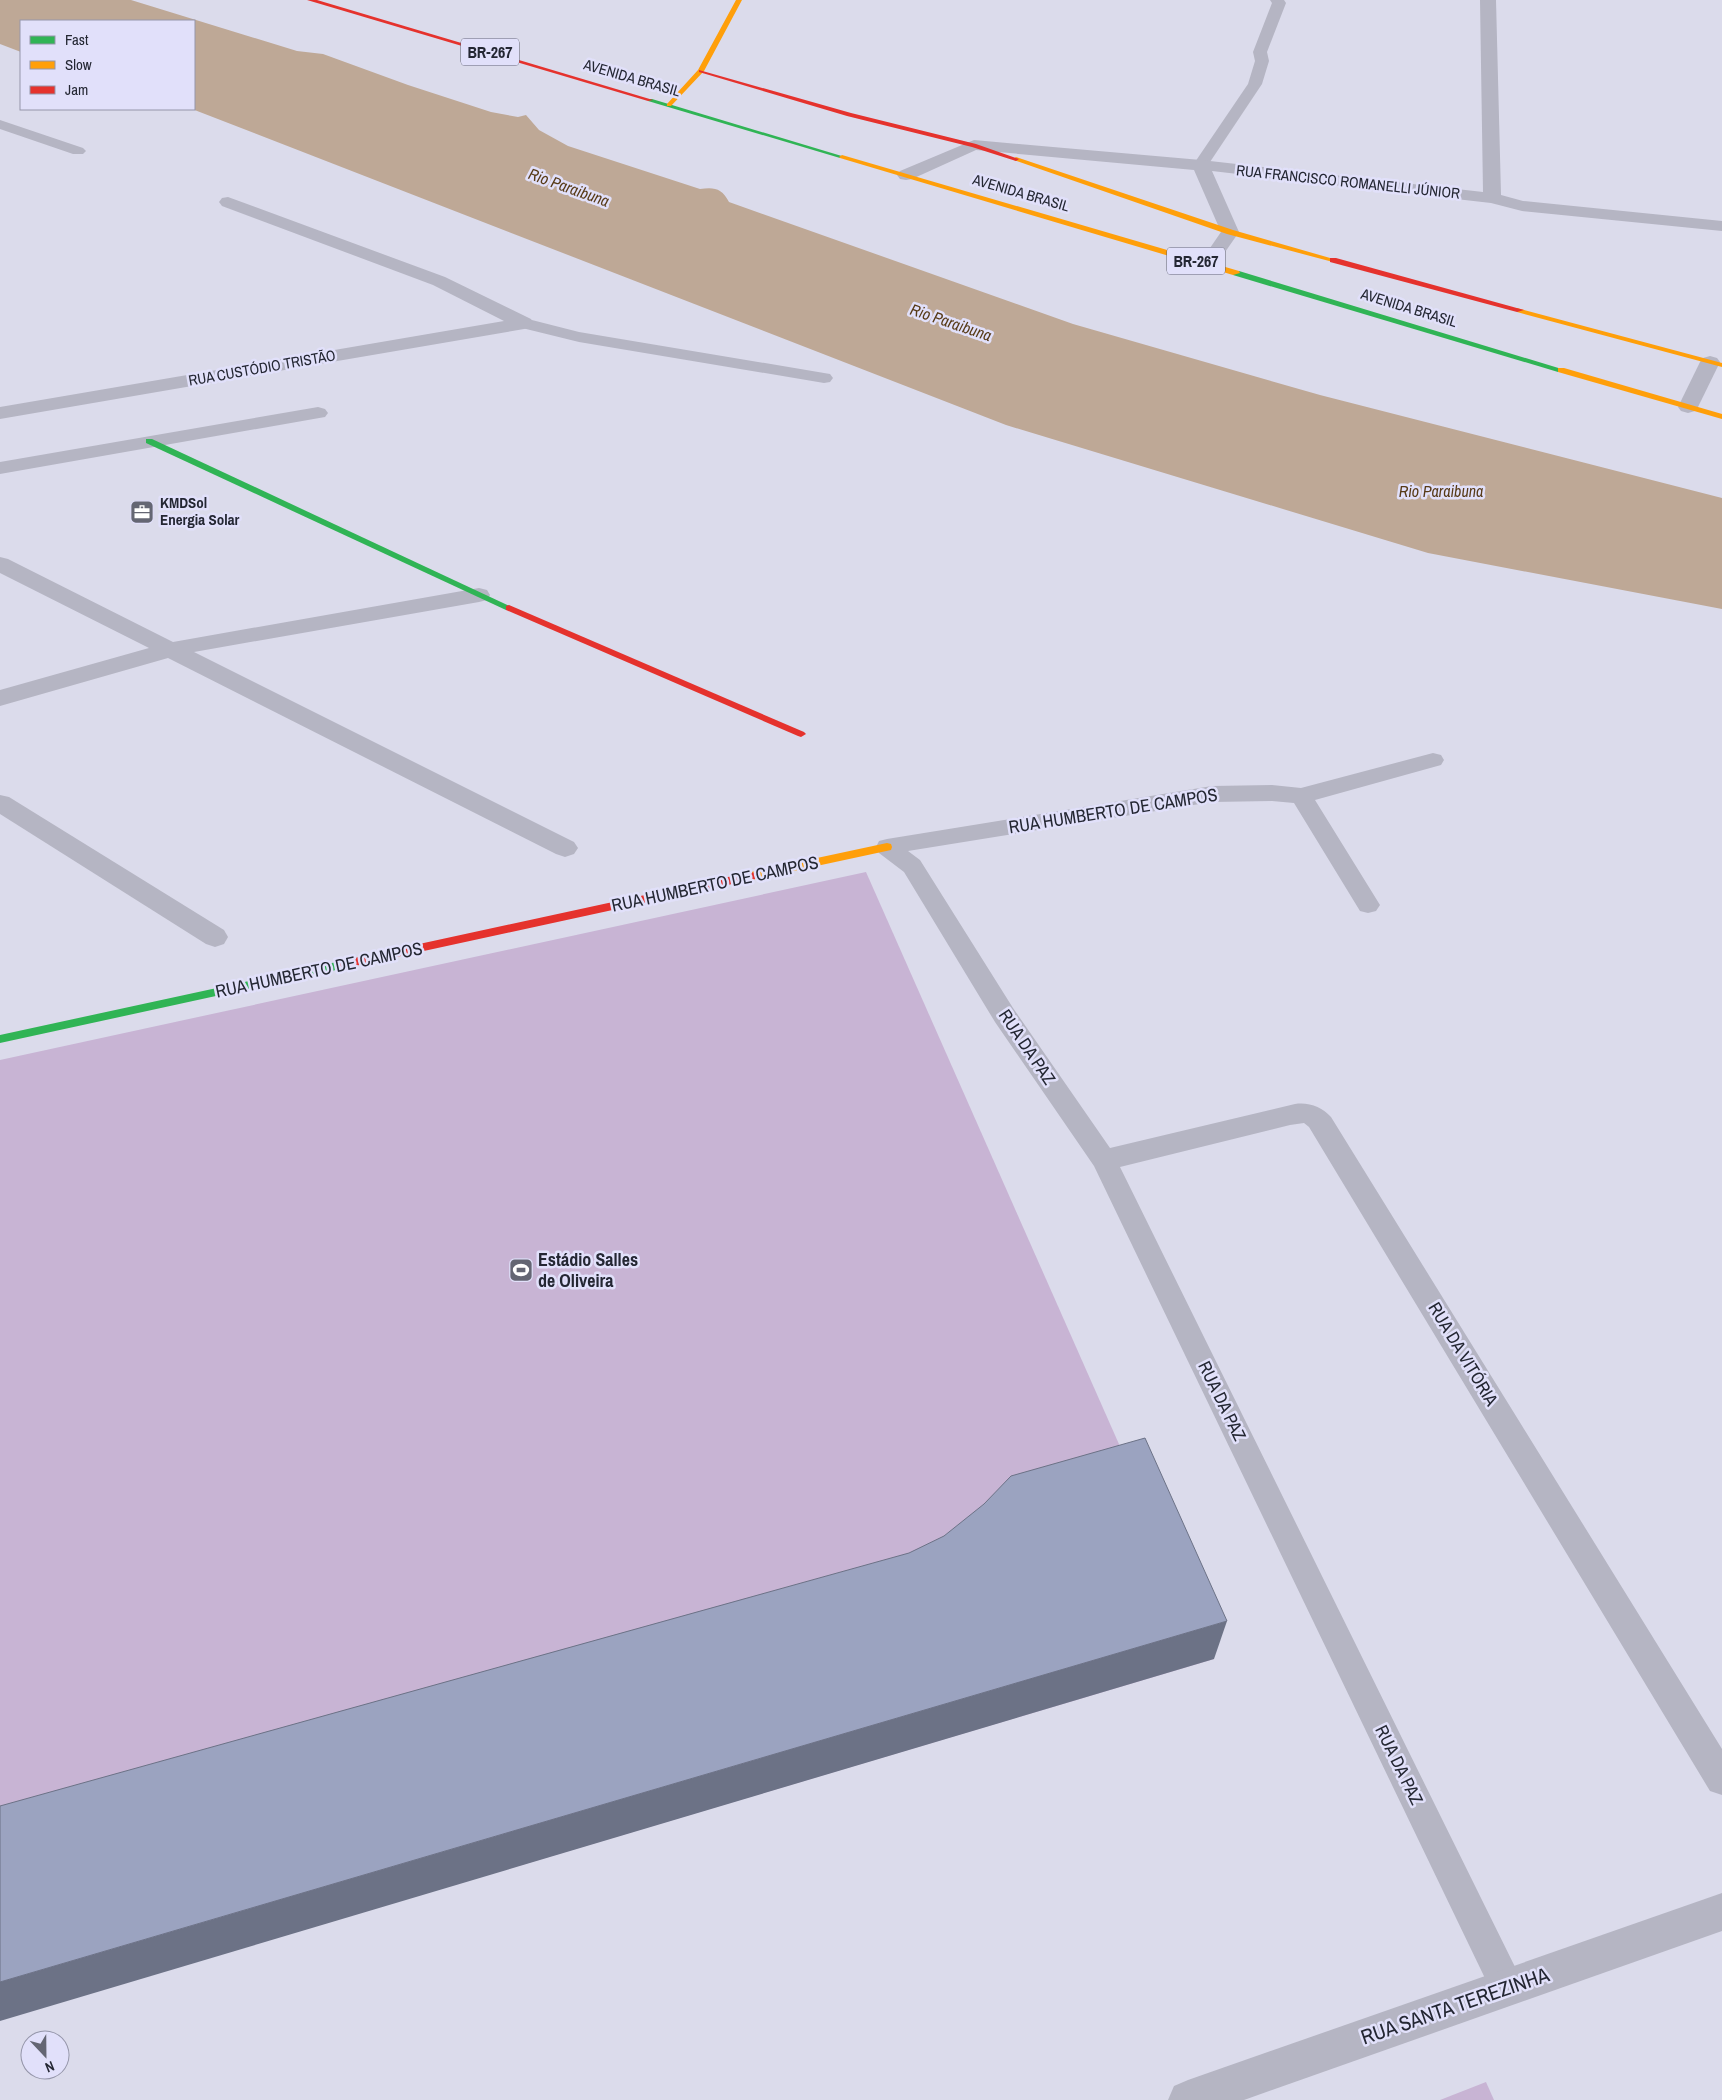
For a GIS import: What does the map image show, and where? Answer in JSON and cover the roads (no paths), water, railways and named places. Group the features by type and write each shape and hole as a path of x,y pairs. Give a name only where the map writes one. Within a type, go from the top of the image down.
{"main road":[{"name":"AVENIDA BRASIL","path":"310,0 1722,417"},
{"path":"669,105 701,71 739,0"},
{"path":"701,71 849,115 974,145 1230,232 1716,363"},
{"path":"149,441 479,595 801,734"},
{"name":"RUA HUMBERTO DE CAMPOS","path":"0,1039 887,846"}],"street":[{"path":"1488,0 1492,198"},
{"name":"RUA FRANCISCO ROMANELLI JÚNIOR","path":"974,145 1201,165 1492,198 1522,206 1722,226"},
{"path":"906,175 974,145"},
{"path":"1201,165 1230,232 1208,264"},
{"path":"228,202 439,281 524,323"},
{"name":"RUA CUSTÓDIO TRISTÃO","path":"0,412 524,323"},
{"path":"1688,407 1716,363"},
{"path":"0,468 318,413"},
{"path":"0,564 565,848"},
{"path":"0,698 172,649 479,595"},
{"path":"0,803 215,938"},
{"name":"RUA SANTA TEREZINHA","path":"1188,2100 1722,1912"}],"lane":[{"path":"1201,165 1255,84 1262,61 1260,52 1278,3 1277,0"},
{"path":"0,124 78,151"},
{"path":"524,323 579,338 824,378"},
{"name":"RUA HUMBERTO DE CAMPOS","path":"887,846 1212,794 1272,793 1301,796 1433,760"},
{"path":"1301,796 1368,906"},
{"name":"RUA DA PAZ","path":"887,846 912,866 1004,1015 1104,1160 1507,1987"},
{"name":"RUA DA VITÓRIA","path":"1104,1160 1290,1114 1304,1112 1315,1116 1322,1124 1722,1779"}],"water":[{"name":"Rio Paraibuna","path":"0,0 131,0 297,51 323,54 408,85 491,112 518,117 526,115 539,130 568,146 700,189 709,188 720,191 729,202 1073,324 1320,395 1722,498 1722,609 1428,553 1006,425 195,110 195,20 20,20 20,52 0,44"}],"place":[{"name":"KMDSol Energia Solar","path":"142,512"},
{"name":"Estádio Salles de Oliveira","path":"521,1270"}]}
